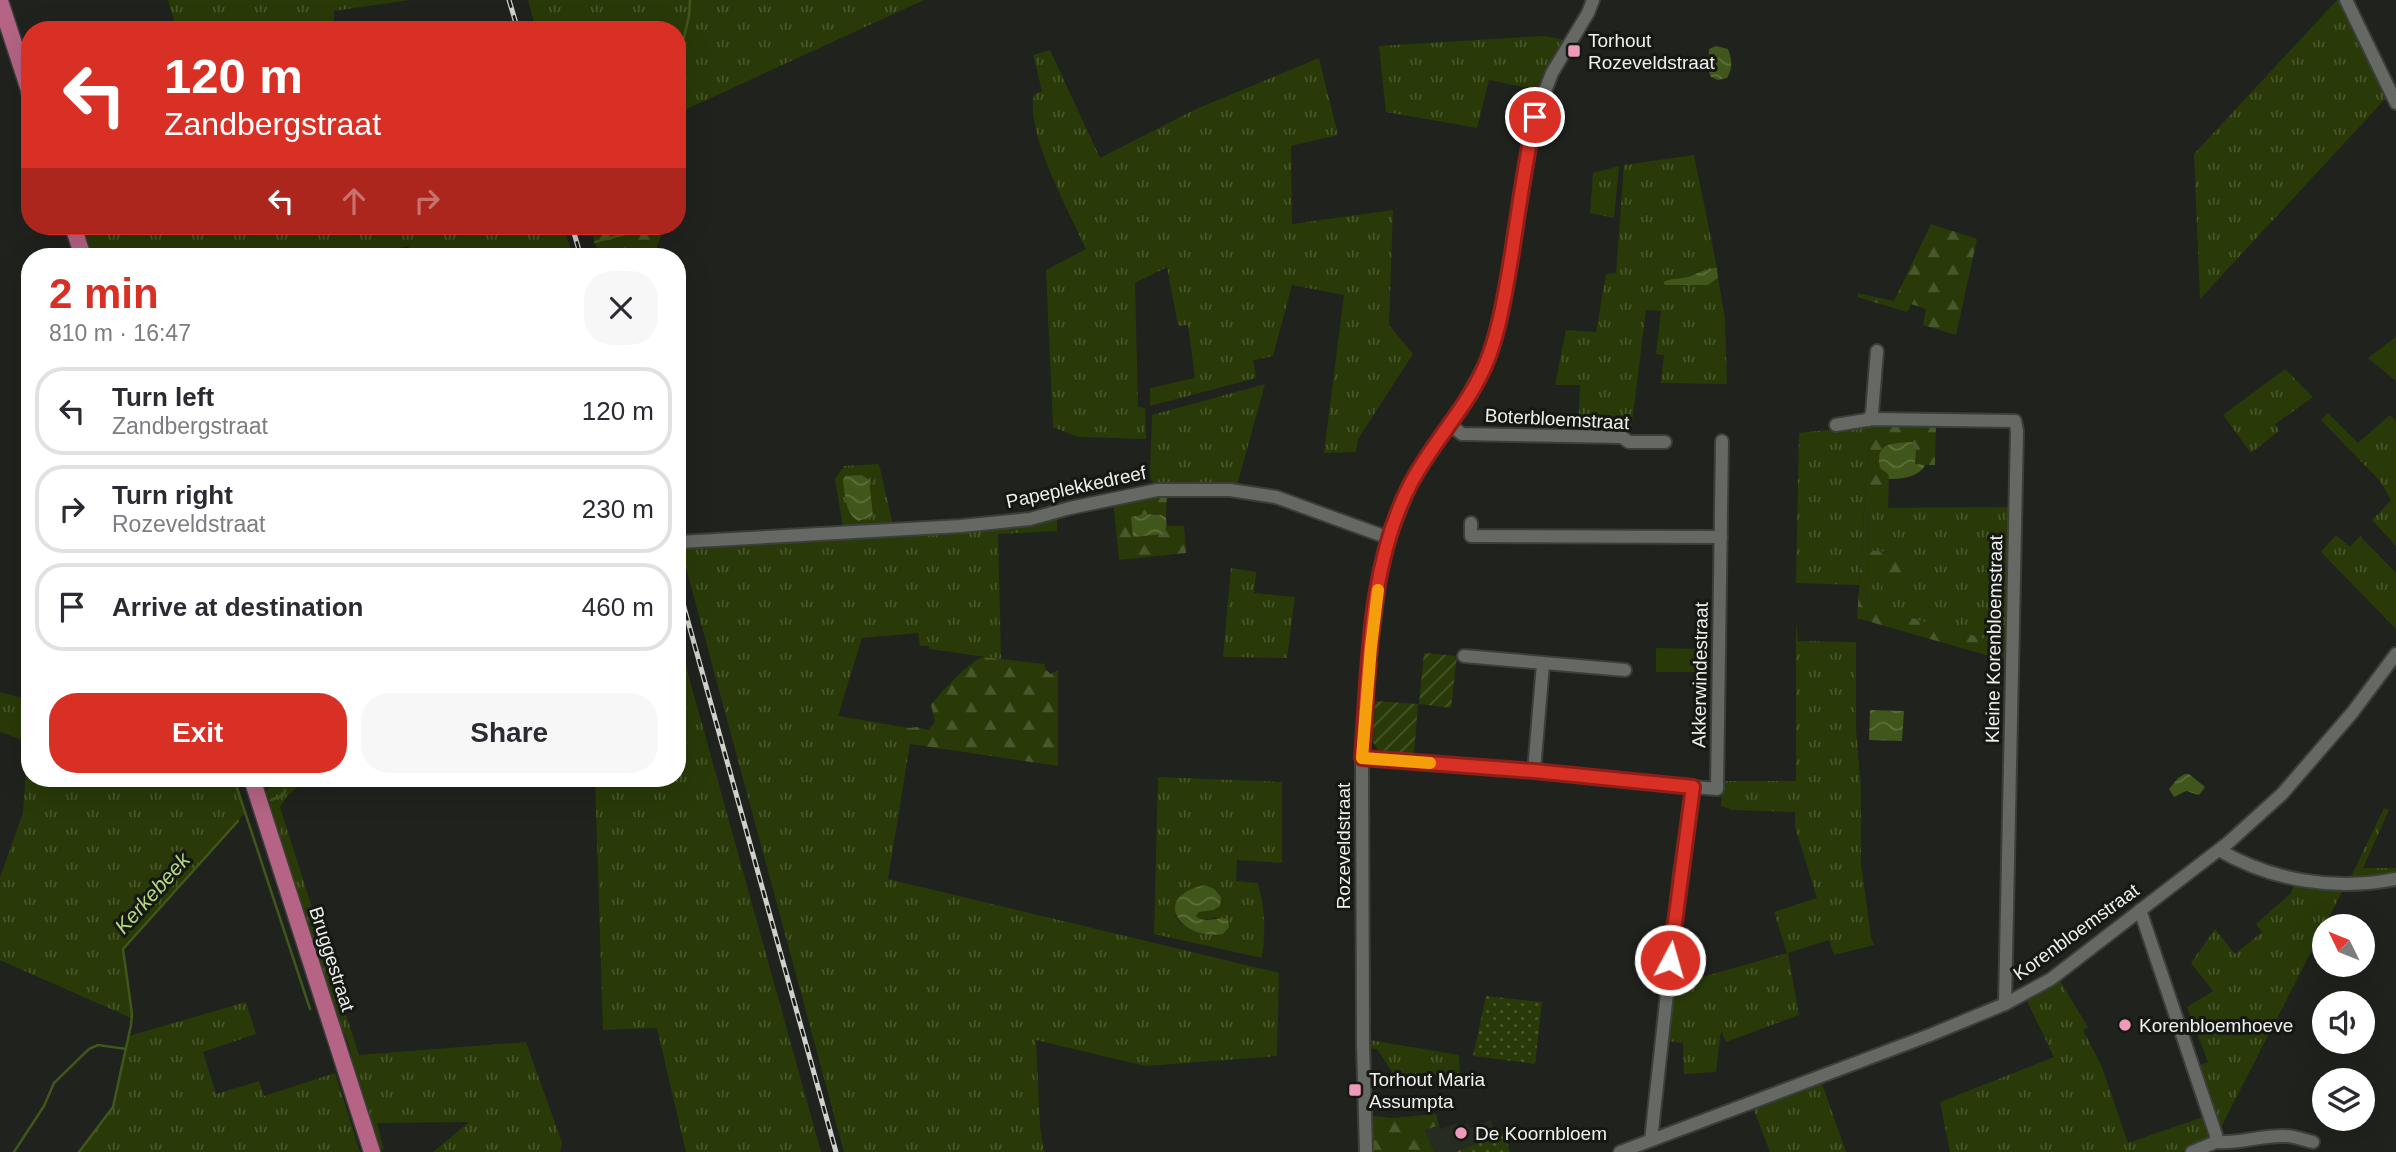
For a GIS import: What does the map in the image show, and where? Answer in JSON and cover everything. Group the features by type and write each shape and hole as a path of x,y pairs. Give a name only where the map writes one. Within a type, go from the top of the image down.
{"main road":[{"path":"0,1 21,65"},
{"name":"Bruggestraat","path":"255,787 372,1152"}],"street":[{"name":"Rozeveldstraat","path":"1366,1152 1362,758 1381,568 1389,538 1411,482 1481,374 1493,344 1502,310 1531,135 1541,97 1593,0"},
{"path":"2346,0 2396,103"},
{"path":"1836,425 1868,420 1872,413 1877,351"},
{"name":"Kleine Korenbloemstraat","path":"1868,420 2015,421 2014,653 2005,1004"},
{"name":"Boterbloemstraat","path":"1450,425 1462,434 1622,437 1629,442 1665,442"},
{"name":"Akkerwindestraat","path":"1362,758 1693,787 1717,796 1722,441"},
{"name":"Papeplekkedreef","path":"686,542 961,526 1030,519 1157,490 1230,489 1276,497 1389,538"},
{"path":"1471,523 1471,536 1721,537"},
{"name":"Korenbloemstraat","path":"1620,1152 1930,1035 2005,1004 2051,979 2219,850 2290,785 2352,713 2396,654"},
{"path":"1464,656 1625,670"},
{"path":"1534,771 1543,664"},
{"path":"1651,1140 1680,874 1693,787"},
{"path":"2219,850 2236,860 2287,878 2345,885 2372,884 2396,879"},
{"path":"2140,910 2216,1135 2216,1142"},
{"path":"2192,1152 2216,1142 2289,1136 2313,1142"}],"shaded area":[{"name":"De Koornbloem","path":"1491,1120 1497,1136 1455,1152 1434,1152 1425,1130 1439,1125 1441,1129 1457,1123 1458,1127 1468,1124 1470,1128"}],"green space":[{"path":"168,0 410,0 334,11 334,21 174,21"},
{"path":"528,0 924,0 686,109 686,21 534,21"},
{"path":"2337,0 2342,0 2387,97 2200,299 2194,154"},
{"path":"1544,36 1570,44 1544,91 1489,80 1477,128 1386,112 1379,46"},
{"path":"1050,50 1100,158 1196,109 1319,58 1338,135 1291,146 1292,224 1393,210 1389,325 1413,354 1358,439 1356,452 1324,453 1344,295 1292,285 1273,356 1253,360 1256,378 1150,406 1150,388 1195,378 1188,325 1178,326 1167,267 1135,283 1138,407 1145,408 1146,439 1078,437 1053,427 1046,270 1086,249 1051,173 1036,130 1034,95 1042,91 1033,55"},
{"path":"1694,155 1717,268 1663,283 1708,285 1718,278 1725,318 1727,384 1661,383 1664,355 1656,354 1661,311 1646,310 1631,431 1578,432 1580,385 1555,385 1566,330 1596,332 1606,274 1616,273 1624,165"},
{"path":"1619,166 1614,218 1590,213 1593,173"},
{"path":"1931,224 1977,239 1956,335 1923,325 1926,309 1911,304 1907,312 1857,297 1858,293 1894,301"},
{"path":"83,235 566,235 570,248 409,246 88,248"},
{"path":"593,235 661,235 656,248 596,248"},
{"path":"2396,337 2396,381 2368,358"},
{"path":"2285,369 2313,397 2275,424 2279,431 2251,453 2223,415"},
{"path":"1265,384 1237,485 1170,487 1155,484 1151,480 1152,415"},
{"path":"2328,413 2358,443 2390,415 2396,421 2396,546 2372,520 2391,500 2380,481 2321,420"},
{"path":"1870,425 1859,585 1796,583 1799,433"},
{"path":"1870,425 1936,425 1935,465 1915,465 1916,451 1889,474 1888,510 1869,508 1868,550 1911,555 1908,598 1882,597 1883,560 1868,559 1866,605 2010,646 2010,662 1857,618"},
{"path":"879,464 894,530 1057,511 1057,531 998,534 1001,659 929,649 929,646 920,646 918,633 862,638 838,716 909,728 904,735 910,744 888,879 1279,973 1277,1056 1145,1066 1036,1040 1044,1152 844,1152 686,568 686,542 844,533 835,479 844,466"},
{"path":"1167,493 1166,518 1154,514 1132,517 1165,531 1167,526 1184,526 1186,553 1119,560 1113,500"},
{"path":"2010,507 2010,646 1866,606 1868,559 1883,559 1907,598 1911,555 1868,550 1869,508"},
{"path":"2336,535 2350,547 2360,536 2396,573 2396,629 2321,552"},
{"path":"1231,568 1256,572 1254,593 1295,597 1287,658 1223,657"},
{"path":"1796,622 1798,641 1856,642 1861,864 1874,945 1834,955 1829,940 1788,953 1799,1015 1726,1042 1721,1031 1716,1072 1684,1074 1683,1043 1668,1041 1674,985 1787,953 1774,912 1817,898 1795,827 1795,812 1732,810 1721,806 1722,781 1796,781"},
{"path":"1656,648 1700,649 1701,672 1656,672"},
{"path":"1424,653 1457,656 1451,708 1419,704"},
{"path":"983,657 1045,664 1045,669 1051,674 1058,670 1058,766 910,744 904,735 909,728 928,730 935,722 931,705 963,671"},
{"path":"686,666 821,1152 686,1152 657,1028 603,1030 595,787 686,787"},
{"path":"0,692 21,698 21,740 0,732"},
{"path":"1375,701 1418,704 1414,754 1378,750 1372,741"},
{"path":"1158,777 1282,782 1282,863 1237,860 1236,881 1258,883 1264,920 1262,958 1154,934","holes":["1220,897 1220,906 1214,910 1199,912 1196,916 1204,919 1217,917 1206,934 1181,924 1175,915"]},
{"path":"25,787 237,787 245,813 123,949 131,1018 0,960 0,877 23,813"},
{"path":"297,787 280,807 359,1055 526,1042 562,1143 560,1152 433,1152 469,1122 377,1123 384,1150 379,1147 352,1063 348,1042 338,1023 265,794 268,788"},
{"path":"2384,808 2389,810 2363,868 2396,868 2396,874 2349,881"},
{"path":"2294,882 2344,888 2331,914 2312,914 2312,950 2218,1133 2194,1068 2208,1062 2187,1007 2213,991 2191,963 2215,929 2235,954 2262,932 2256,924 2291,893"},
{"path":"2060,981 2088,1027 2083,1030 2102,1067 2128,1143 2203,1117 2211,1140 2182,1152 1950,1152 1940,1102 2054,1057 2027,1001"},
{"path":"1486,996 1542,1002 1535,1064 1473,1056"},
{"path":"246,1002 256,1034 203,1052 216,1094 259,1081 264,1096 335,1073 360,1152 80,1152 113,1107 129,1036"},
{"path":"1370,1040 1459,1055 1460,1074 1395,1076 1377,1049 1370,1048"},
{"path":"1822,1084 1846,1152 1770,1152 1754,1110"},
{"path":"1436,1114 1439,1125 1425,1130 1434,1152 1373,1152 1372,1116 1393,1118"},
{"path":"1504,1133 1510,1152 1455,1152 1497,1136"}],"water":[{"path":"1716,46 1728,49 1731,64 1727,78 1718,80 1711,77 1708,70 1709,49"},
{"path":"1717,268 1718,278 1708,285 1665,285 1663,282 1689,277"},
{"path":"1912,442 1916,451 1915,464 1925,465 1923,469 1910,476 1889,479 1888,474 1880,468 1879,459 1883,448"},
{"path":"862,475 869,480 873,516 858,521 848,509 843,480 845,476"},
{"path":"1146,514 1166,518 1163,534 1133,537 1131,517"},
{"path":"1870,710 1904,711 1902,741 1869,740"},
{"path":"2185,774 2189,774 2205,787 2199,795 2186,791 2174,797 2169,789"},
{"path":"1205,885 1214,889 1221,897 1220,906 1214,910 1199,912 1196,916 1207,920 1228,919 1229,927 1223,934 1195,931 1177,917 1175,908 1178,899 1188,891"}],"waterway":[{"name":"Kerkebeek","path":"686,29 690,0"},
{"name":"Kerkebeek","path":"595,242 621,235"},
{"path":"237,788 310,1009"},
{"name":"Kerkebeek","path":"271,800 284,795 285,790"},
{"name":"Kerkebeek","path":"79,1152 113,1107 131,1025 132,1014 123,949 238,821"},
{"path":"14,1152 44,1106 54,1083 89,1049 98,1045 126,1049"}],"railway":[{"path":"509,0 515,21"},
{"path":"575,235 578,248"},
{"path":"686,614 836,1152"}],"slow traffic":[{"path":"1378,590 1362,758 1430,763"}],"place":[{"name":"Torhout Rozeveldstraat","path":"1574,51"},
{"name":"Korenbloemhoeve","path":"2125,1025"},
{"name":"Torhout Maria Assumpta","path":"1355,1090"},
{"name":"De Koornbloem","path":"1461,1133"}],"route":[{"path":"1535,117 1502,310 1488,359 1464,404 1411,482 1384,555 1371,647 1362,758 1693,787 1670,960"}]}
